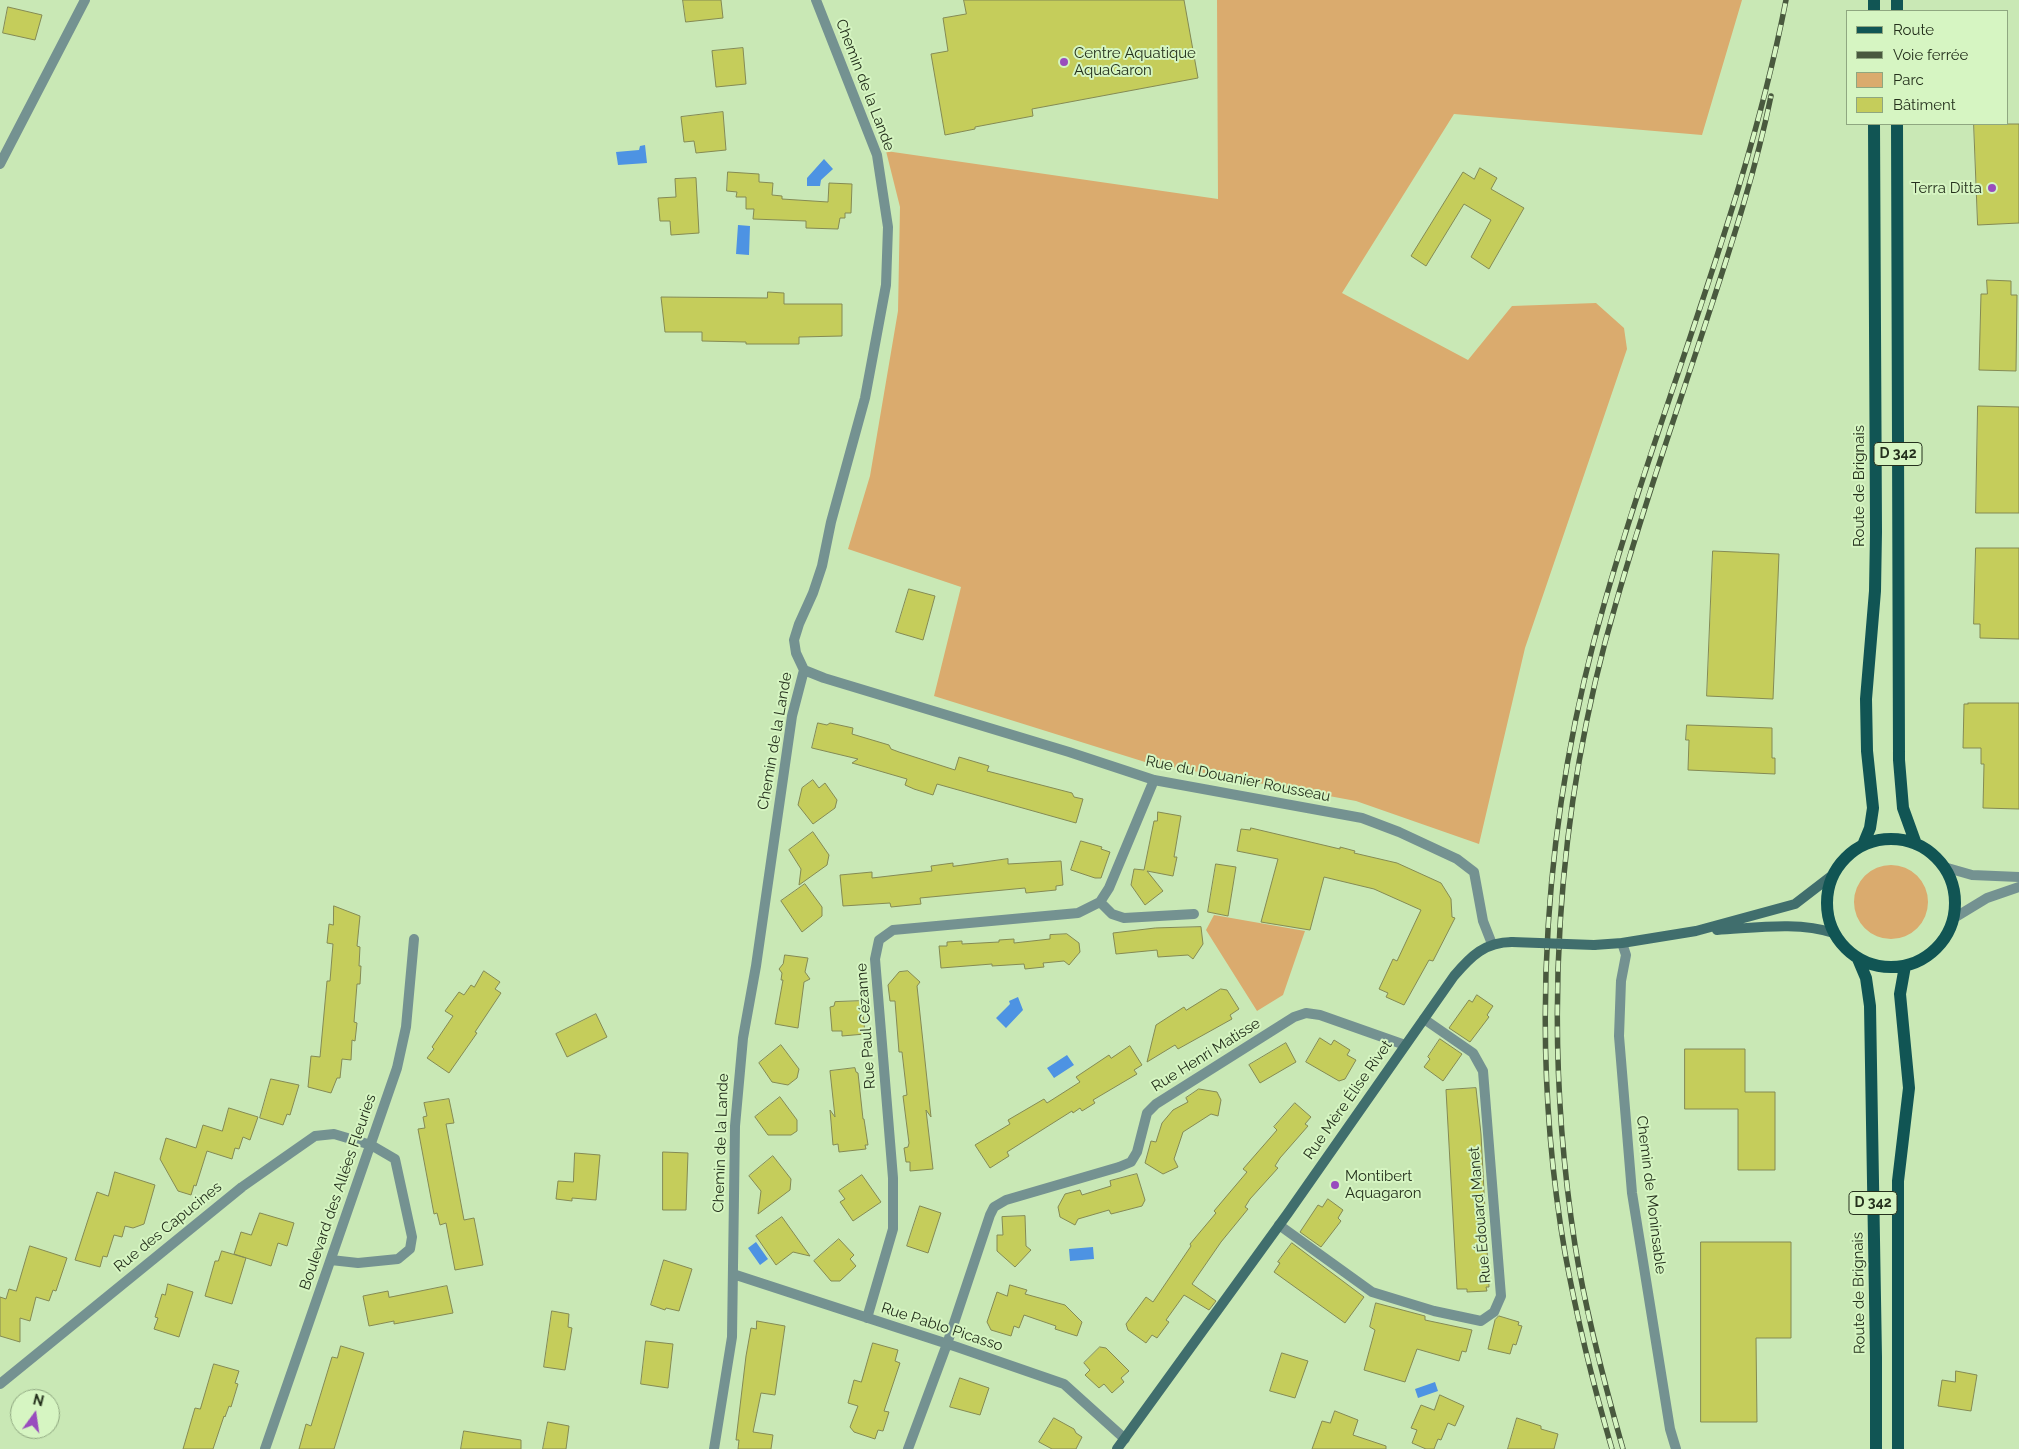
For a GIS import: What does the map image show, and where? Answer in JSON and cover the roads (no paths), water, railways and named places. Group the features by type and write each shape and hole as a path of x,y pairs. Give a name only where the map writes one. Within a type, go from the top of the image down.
{"main road":[{"name":"Route de Brignais","path":"1864,845 1870,828 1872,808 1866,716 1867,673 1875,591 1874,125"},
{"name":"D 342","path":"1897,125 1899,760 1903,808 1916,844"},
{"name":"Route de Brignais","path":"1881,840 1899,840 1916,844 1932,854 1944,867 1952,883 1956,900 1954,918 1948,935 1937,949 1922,960 1905,966 1889,968 1873,965 1858,959 1844,948 1834,933 1828,913 1828,894 1834,874 1846,858 1864,845 1881,840"},
{"name":"Route de Brignais","path":"1858,959 1866,978 1870,1006 1876,1449"},
{"name":"D 342","path":"1898,1449 1898,1181 1909,1088 1900,994 1905,966"}],"street":[{"path":"0,164 85,0"},
{"name":"Chemin de la Lande","path":"714,1449 732,1337 735,1126 742,1038 756,966 792,716 804,670 796,653 794,640 822,566 831,522 865,398 886,285 888,227 877,155 816,0"},
{"name":"Rue du Douanier Rousseau","path":"804,670 824,678 1069,752 1154,780 1362,818 1399,832 1457,859 1474,872 1483,922 1492,944"},
{"path":"1154,780 1109,888 1100,902 1112,914 1124,918 1194,914"},
{"path":"1944,867 1972,875 2019,877"},
{"name":"Rue Mère Élise Rivet","path":"1117,1449 1468,959 1492,944 1512,942 1594,945 1622,943 1696,931 1795,904 1834,874"},
{"path":"1954,918 1986,898 2019,886"},
{"name":"Rue Paul Cézanne","path":"867,1318 893,1229 893,1178 875,959 879,940 893,930 1078,913 1100,902"},
{"name":"Rue Mère Élise Rivet","path":"1696,931 1800,926 1818,928 1834,933"},
{"name":"Boulevard des Allées Fleuries","path":"264,1449 397,1068 406,1027 414,939"},
{"name":"Chemin de Moninsable","path":"1622,943 1626,955 1621,981 1619,1036 1632,1193 1670,1429 1676,1449"},
{"name":"Rue Henri Matisse","path":"947,1344 990,1215 994,1208 1006,1200 1131,1162 1137,1152 1147,1113 1156,1104 1294,1018 1306,1013 1320,1015 1405,1046"},
{"name":"Rue Édouard Manet","path":"1279,1224 1372,1292 1434,1312 1481,1321 1494,1312 1501,1296 1483,1071 1473,1053 1424,1019"},
{"name":"Rue des Capucines","path":"0,1384 234,1193 314,1136 334,1134 371,1145 395,1159 412,1236 410,1249 398,1259 358,1263 331,1260"},
{"name":"Rue Pablo Picasso","path":"733,1274 1064,1384 1124,1439"},
{"path":"908,1449 947,1344"}],"water":[{"path":"645,145 647,163 618,165 616,152 639,150 640,146"},
{"path":"824,159 833,169 821,180 820,186 807,186 807,178"},
{"path":"738,225 750,226 749,255 736,254"},
{"path":"1018,997 1023,1010 1006,1028 996,1018 1010,1004 1009,1001"},
{"path":"1067,1055 1074,1065 1054,1078 1047,1068"},
{"path":"756,1242 768,1259 760,1265 748,1248"},
{"path":"1093,1247 1094,1259 1070,1261 1069,1249"},
{"path":"1435,1382 1438,1391 1418,1398 1415,1389"}],"railway":[{"path":"1612,1449 1592,1376 1575,1302 1565,1253 1554,1172 1547,1090 1545,1007 1548,925 1556,843 1568,761 1584,680 1605,601 1749,153 1769,77 1786,0"},
{"path":"1623,1449 1584,1297 1565,1165 1559,1084 1557,1003 1560,922 1568,841 1579,761 1595,682 1616,603 1735,231 1751,177 1771,96"}],"place":[{"name":"Centre Aquatique AquaGaron","path":"1064,62"},
{"name":"Terra Ditta","path":"1992,188"},
{"name":"Montibert Aquagaron","path":"1335,1185"}]}
